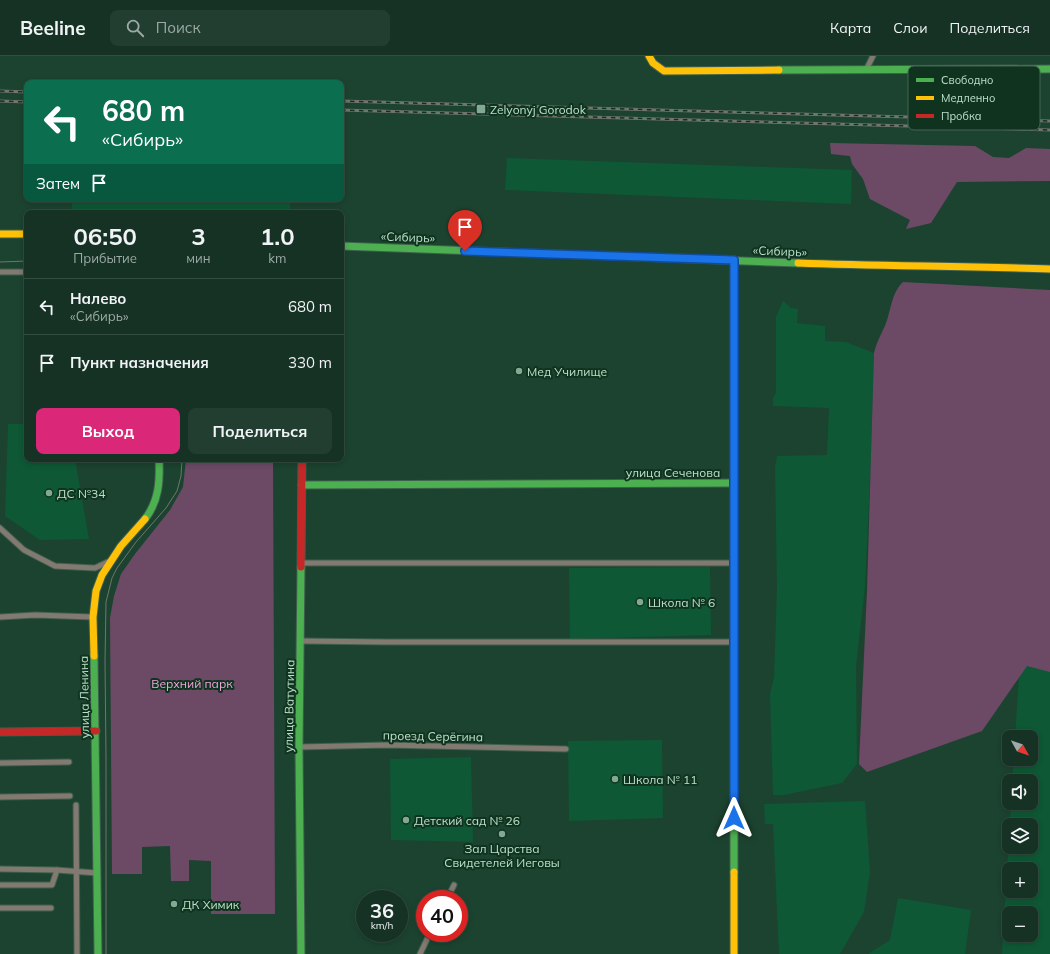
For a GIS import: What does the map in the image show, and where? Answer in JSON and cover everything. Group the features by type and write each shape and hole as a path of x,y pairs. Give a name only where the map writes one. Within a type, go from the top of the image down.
{"street":[{"path":"649,56 653,63 664,71 908,70"},
{"path":"866,70 873,56"},
{"path":"1040,69 1050,69"},
{"path":"0,234 24,234"},
{"name":"«Сибирь»","path":"344,246 879,266 996,267 1050,270"},
{"path":"734,260 734,954"},
{"path":"0,272 24,272"},
{"name":"улица Ленина","path":"98,954 96,731 93,617 96,591 102,575 110,561 152,510 156,499 160,478 159,462"},
{"name":"улица Ватутина","path":"301,954 299,747 302,462"},
{"name":"улица Сеченова","path":"302,485 734,483"},
{"path":"0,528 24,550 55,566 95,568 110,561"},
{"path":"301,563 734,562"},
{"path":"0,617 35,615 93,617"},
{"path":"300,641 734,642"},
{"path":"0,732 96,731"},
{"name":"проезд Серёгина","path":"299,747 387,745 566,749"},
{"path":"0,762 69,762"},
{"path":"0,797 70,796"},
{"path":"76,805 77,954"},
{"path":"0,869 57,870 97,873"},
{"path":"0,885 52,885 57,870"},
{"path":"452,890 454,885"},
{"path":"0,908 51,908"},
{"path":"420,954 426,942"}],"shaded area":[{"path":"507,158 852,170 851,204 505,190"},
{"path":"72,202 290,202 290,210 72,210"},
{"path":"783,301 791,308 798,309 797,323 825,326 825,341 846,342 874,353 865,587 856,666 857,764 842,783 784,795 773,795 770,693 774,678 777,588 775,467 777,456 827,455 829,408 773,406 773,398 776,393 776,317"},
{"path":"8,424 24,424 24,462 76,462 89,539 40,540 5,516"},
{"name":"Школа № 6","path":"710,567 711,635 570,639 569,568"},
{"path":"1023,616 1050,616 1050,954 1002,954 1003,942 1038,942 1038,906 1005,906 1005,898 1038,898 1038,862 1007,862 1008,854 1038,854 1038,818 1010,818 1011,810 1038,810 1038,774 1013,774 1013,766 1038,766 1038,730 1015,730"},
{"name":"Школа № 11","path":"662,740 663,818 569,821 568,741"},
{"path":"471,757 473,842 391,840 390,759"},
{"path":"865,801 870,872 864,912 840,954 779,954 773,824 765,824 764,804"},
{"path":"898,898 971,910 965,954 868,954 890,940"}],"green space":[{"path":"830,143 975,146 993,157 1009,158 1026,148 1050,149 1050,181 957,182 931,223 906,229 910,220 870,199 863,179 852,164 850,156 831,154"},
{"path":"903,282 1050,290 1050,672 1027,666 982,731 867,772 859,764 867,591 874,353 877,342 887,321 896,292"},
{"name":"Верхний парк","path":"186,462 273,462 275,914 211,914 211,861 189,860 189,881 171,881 170,846 142,847 142,874 112,874 110,618 114,596 121,574 170,510 183,487"}],"tram line":[{"path":"0,262 24,261"},
{"path":"106,954 106,602 112,578 117,568 136,542 166,508 177,491 181,476 182,462"}],"railway":[{"path":"0,91 24,92"},
{"path":"0,101 24,102"},
{"path":"344,101 908,117"},
{"path":"344,110 908,126"},
{"path":"1040,121 1050,121"},
{"path":"1040,130 1050,130"}],"traffic: fast":[{"path":"1040,69 1050,69"},
{"path":"779,70 908,70"},
{"path":"344,246 798,263"},
{"path":"734,394 734,872"},
{"path":"145,519 150,512 158,490 159,462"},
{"path":"302,485 734,483"},
{"path":"301,567 299,747 301,954"},
{"path":"94,656 98,954"}],"traffic: slow":[{"path":"649,56 653,63 664,71 779,70"},
{"path":"0,234 24,234"},
{"path":"734,260 734,394"},
{"path":"798,263 1050,269"},
{"path":"94,656 93,617 96,591 102,575 121,546 145,519"},
{"path":"734,872 734,954"}],"traffic: jam":[{"path":"301,567 302,462"},
{"path":"0,732 96,731"}],"place":[{"name":"Zelyonyj Gorodok","path":"481,109"},
{"name":"Мед Училище","path":"519,371"},
{"name":"ДС №34","path":"49,493"},
{"name":"Школа № 6","path":"640,602"},
{"name":"Школа № 11","path":"615,779"},
{"name":"Детский сад № 26","path":"406,820"},
{"name":"Зал Царства Свидетелей Иеговы","path":"502,834"},
{"name":"ДК Химик","path":"174,904"}],"route":[{"path":"465,251 734,260 734,818"}]}
